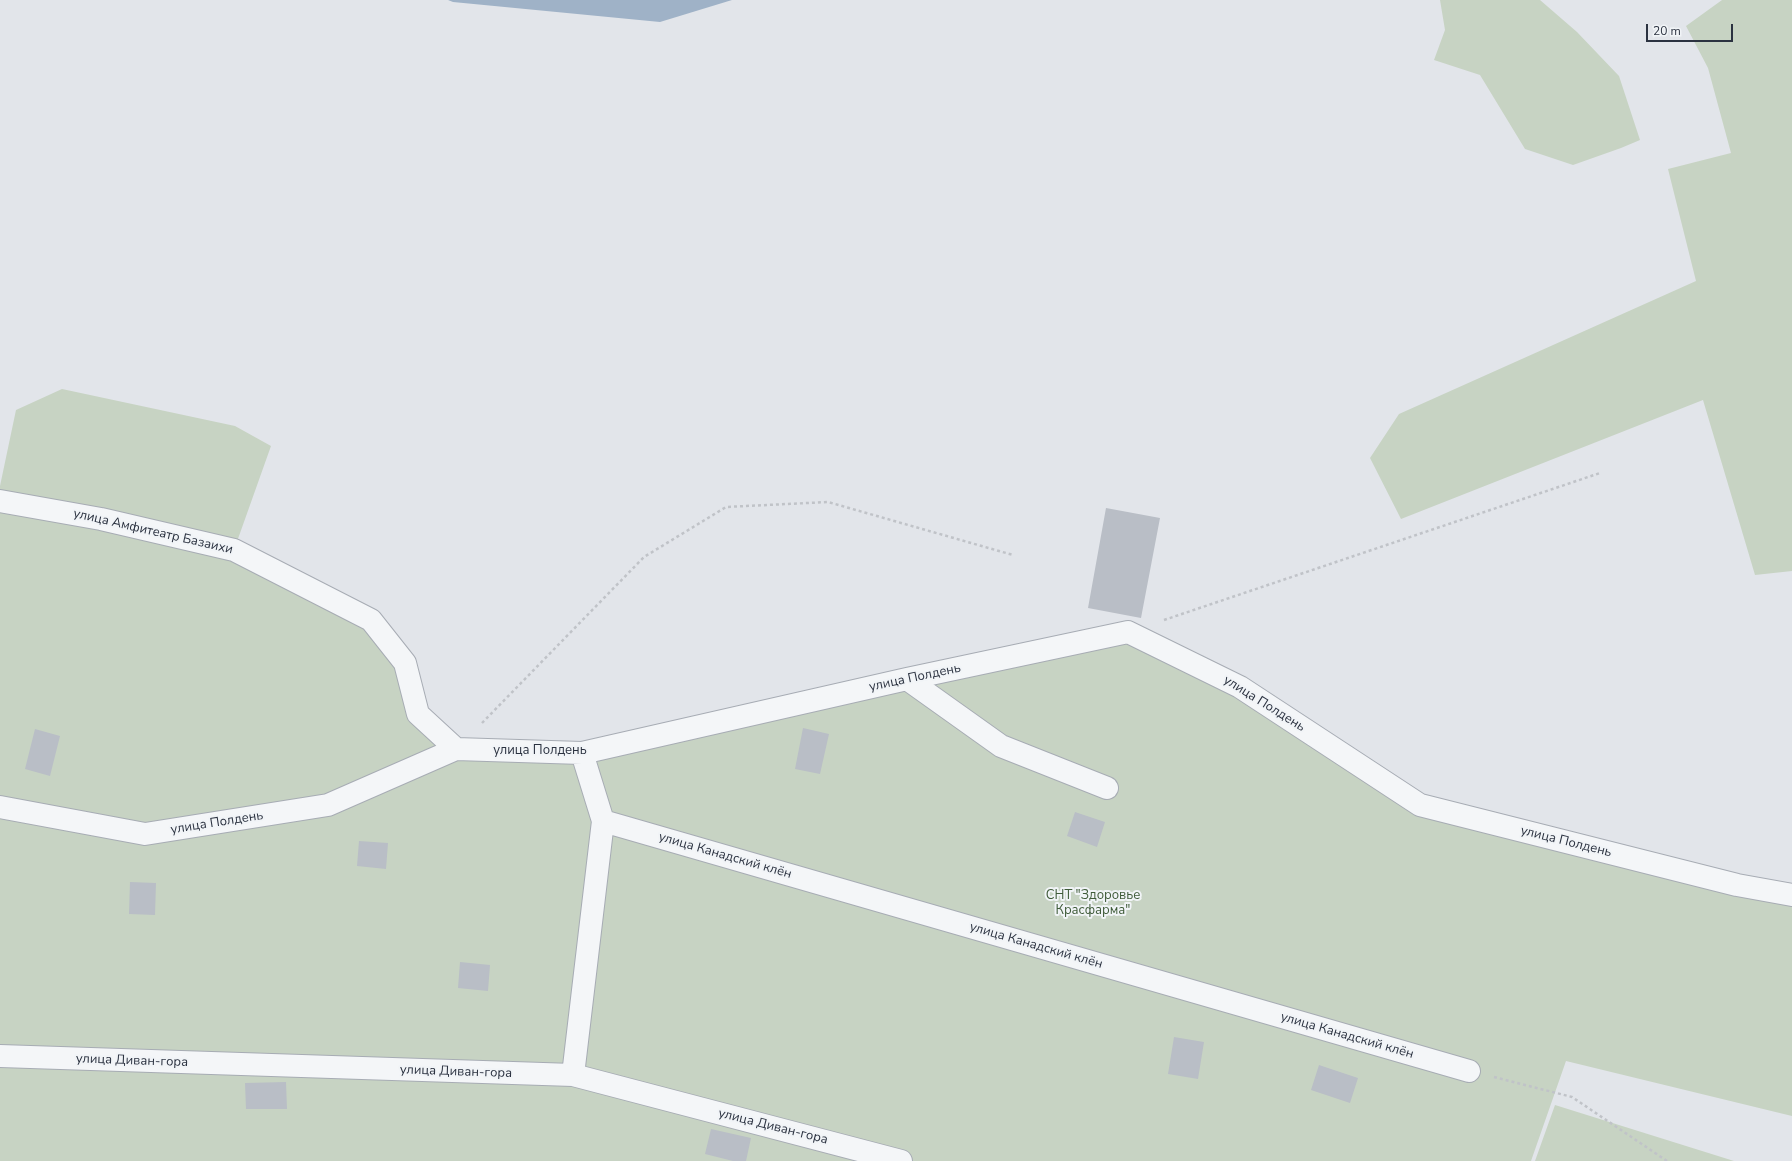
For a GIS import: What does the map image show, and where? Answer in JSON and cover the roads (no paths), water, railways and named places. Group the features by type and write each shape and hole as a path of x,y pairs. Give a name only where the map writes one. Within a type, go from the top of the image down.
{"street":[{"name":"улица Амфитеатр Базаихи","path":"0,501 102,519 234,550 371,620 405,663 418,714 456,749"},
{"name":"улица Полдень","path":"0,807 145,834 328,805 456,749 582,754 907,679 1128,632 1240,687 1420,805 1737,885 1792,895"},
{"path":"907,679 1001,746 1107,788"},
{"path":"573,1076 603,821 582,754"},
{"name":"улица Канадский клён","path":"603,821 1469,1071"},
{"name":"улица Диван-гора","path":"0,1056 573,1076 901,1161"}],"water":[{"path":"448,0 732,0 660,22 453,2"}],"park label":[{"name":"СНТ \"Здоровье Красфарма\"","path":"1093,904"}]}
